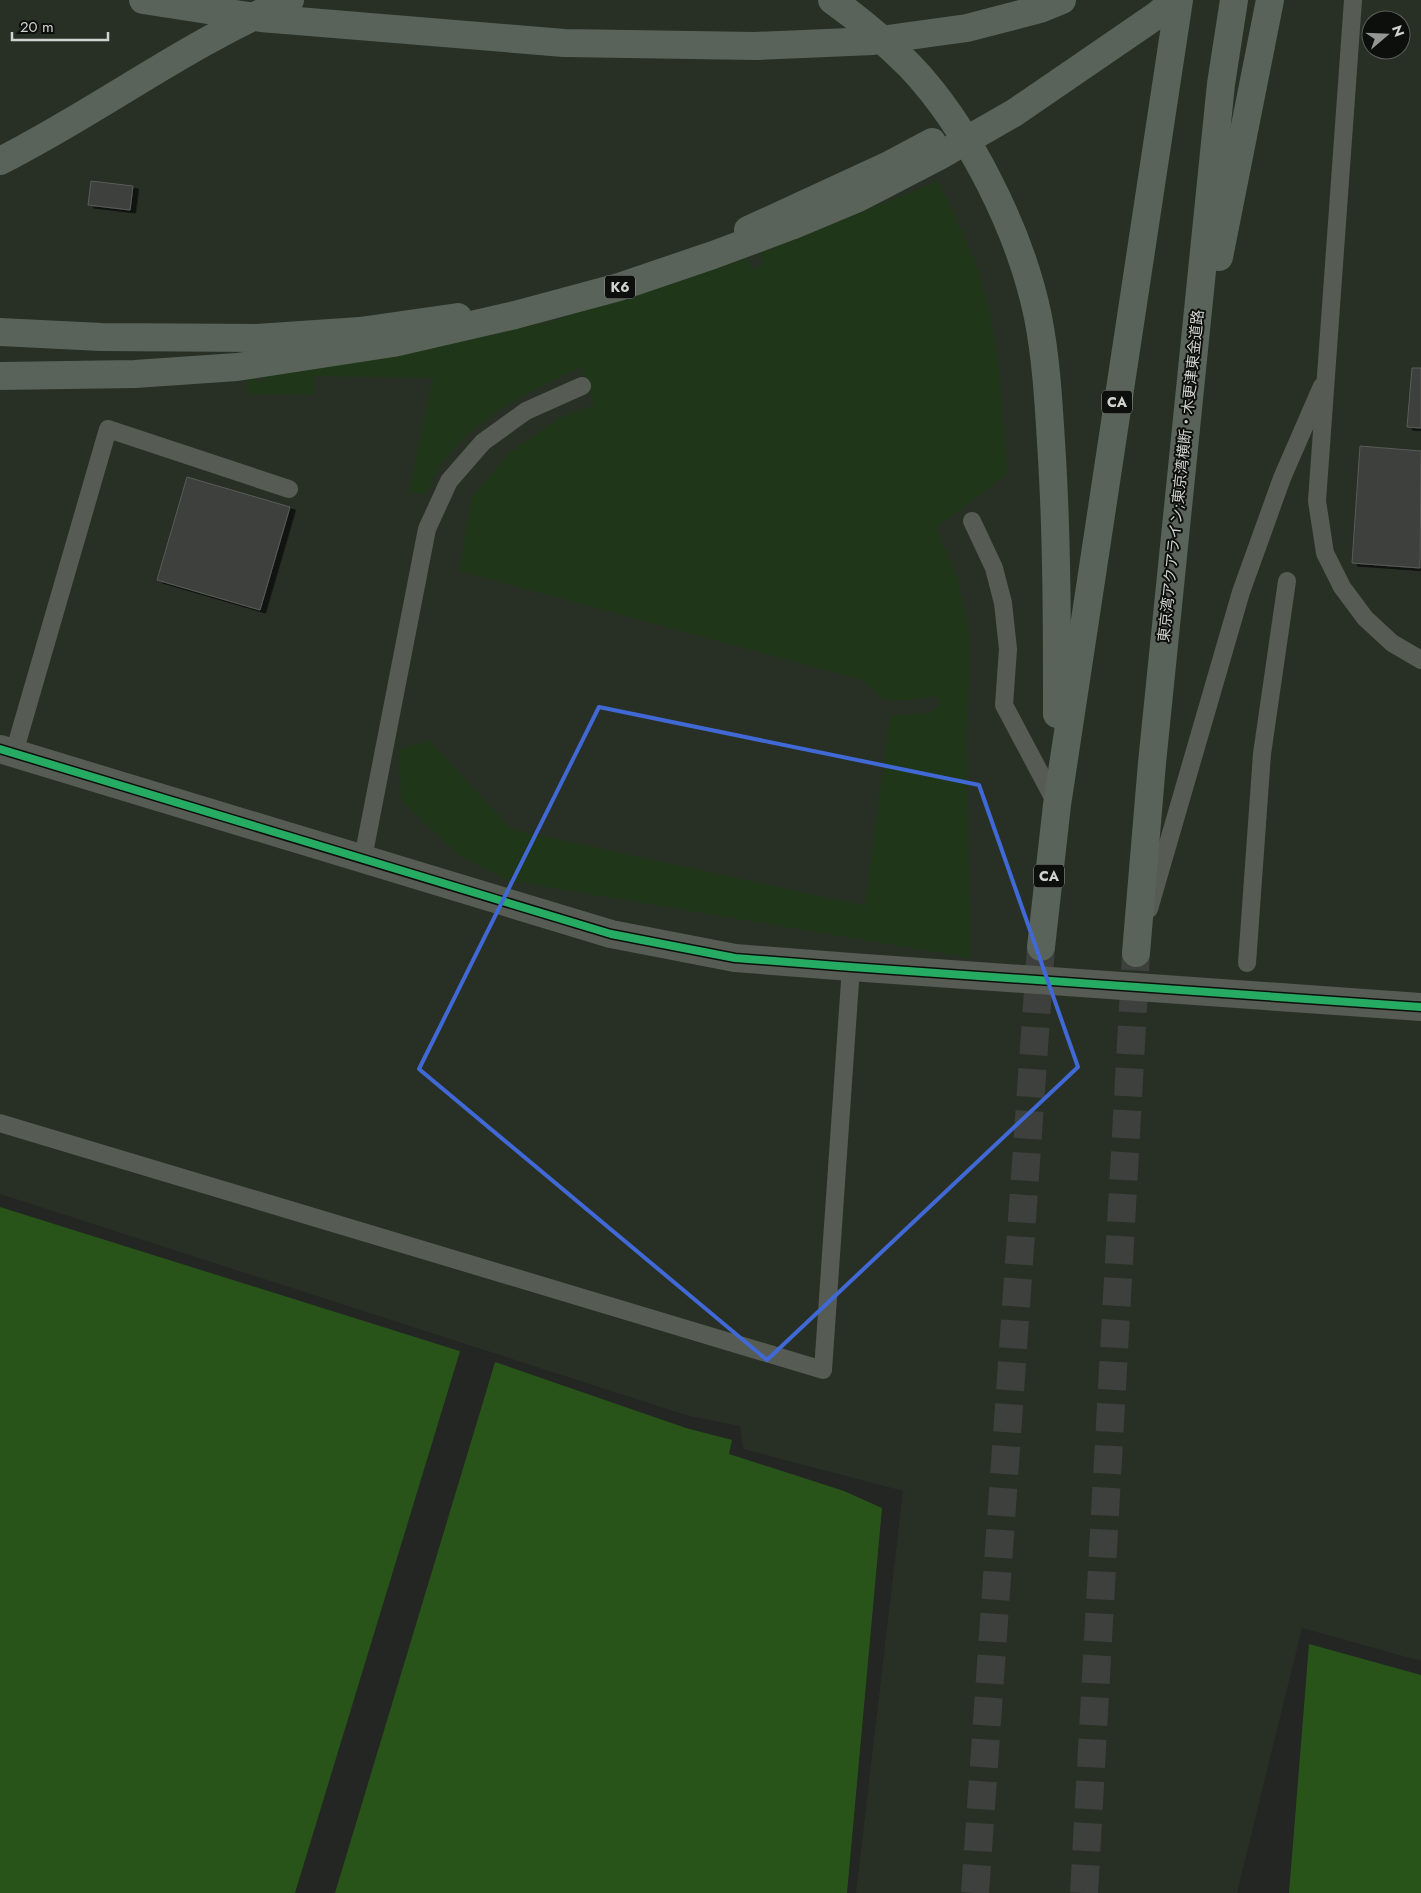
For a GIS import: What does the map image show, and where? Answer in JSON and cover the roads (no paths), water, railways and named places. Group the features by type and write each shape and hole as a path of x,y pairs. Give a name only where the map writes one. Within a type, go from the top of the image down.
{"highway":[{"path":"143,0 262,18 564,42 755,46 873,41 967,28 1040,9 1062,0"},
{"path":"0,161 66,125 229,28 290,0"},
{"path":"832,0 866,25 910,67 944,109 978,163 1002,210 1022,262 1037,316 1046,370 1050,428 1056,535 1057,805"},
{"path":"0,332 101,336 257,338 360,331 453,318 586,285 751,229 887,166 1006,99 1150,0"},
{"name":"K6","path":"0,376 135,374 237,367 393,343 515,315 619,287 774,233 866,194 1014,114 1157,15 1175,0"},
{"name":"CA","path":"1041,947 1057,805 1179,0"},
{"name":"東京湾アクアライン;東京湾横断・木更津東金道路","path":"1136,953 1152,763 1221,84 1234,0"},
{"path":"1188,413 1270,0"}],"street":[{"path":"7,751 610,934 735,958 1421,1007"}],"lane":[{"path":"1353,0 1317,501 1325,552 1342,588 1365,618 1392,643 1421,660"},
{"path":"1136,953 1241,592 1282,478 1323,383"},
{"path":"363,858 427,529 449,481 483,442 526,410 582,386"},
{"path":"7,751 108,428 289,489"},
{"path":"972,521 994,568 1003,603 1008,649 1004,705 1057,805"},
{"path":"1247,963 1262,754 1287,581"},
{"path":"0,1123 823,1370 851,967"}],"tunnel":[{"path":"975,1893 1041,947"},
{"path":"1084,1893 1136,953"}]}
